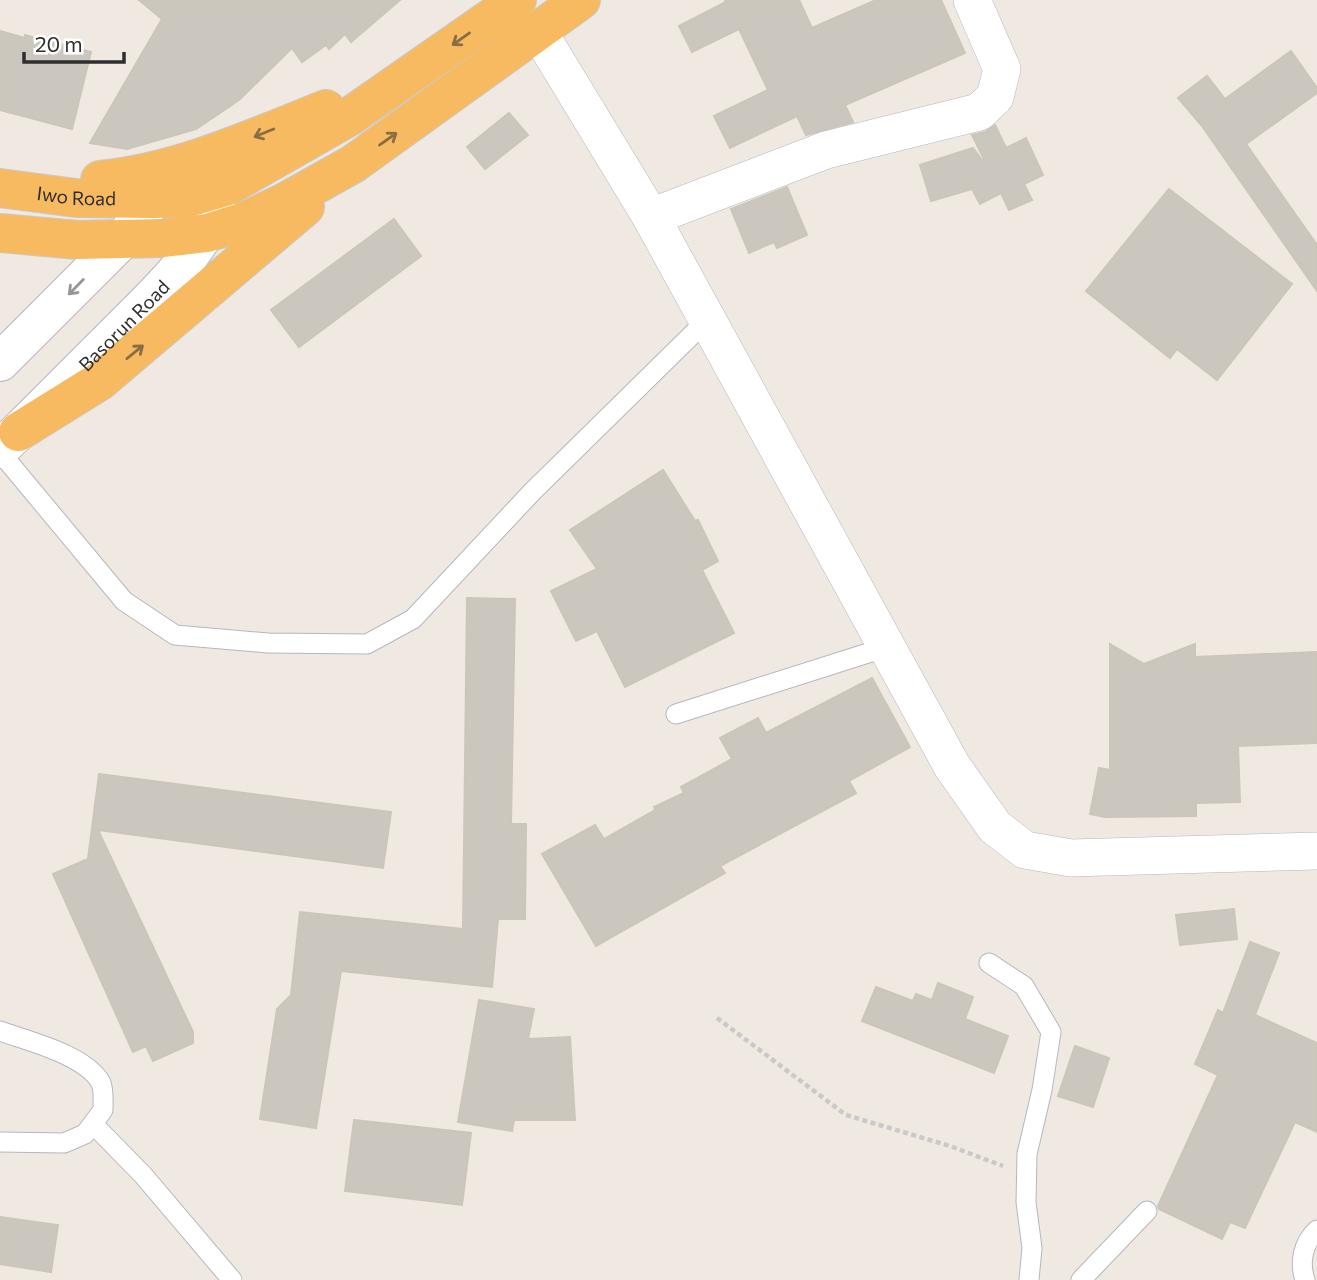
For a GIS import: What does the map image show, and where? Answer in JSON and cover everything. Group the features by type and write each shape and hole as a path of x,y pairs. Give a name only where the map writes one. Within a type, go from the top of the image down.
{"highway":[{"path":"0,180 92,181 135,176 235,145 418,68 517,0"},
{"path":"6,444 100,381 261,246 353,164 581,0"},
{"name":"Iwo Road","path":"0,188 76,198 188,198 228,186 349,117 418,68"},
{"path":"0,233 78,240 164,238 207,233 245,221 353,164"}],"main road":[{"name":"Basorun Road","path":"6,444 150,301 184,263 207,233 228,186"},
{"path":"0,362 124,238 153,199"}],"street":[{"path":"651,217 826,150 979,112 995,97 1002,69 972,0"},
{"path":"538,31 651,217 952,766 995,827 1025,850 1071,858 1317,851"}],"lane":[{"path":"6,444 124,601 175,635 268,643 367,644 413,619 533,492 707,320"},
{"path":"676,714 887,647"},
{"path":"989,963 1024,986 1051,1032 1042,1090 1027,1154 1026,1202 1032,1248 1029,1280"},
{"path":"0,1031 52,1049 87,1067 102,1084 103,1110 85,1134 64,1143 0,1142"},
{"path":"93,1124 143,1175 232,1280"},
{"path":"1081,1280 1146,1210"},
{"path":"1300,1277 1306,1245 1317,1230"}],"path":[{"path":"717,1018 846,1115 950,1146 1026,1175"}],"building":[{"path":"139,0 400,0 351,42 345,34 329,49 326,45 302,62 292,48 239,100 196,129 127,149 90,143 162,19"},
{"path":"725,0 799,0 812,28 876,0 941,0 965,53 845,105 853,122 806,135 797,116 730,148 714,116 768,90 739,29 692,52 679,26 726,2"},
{"path":"0,31 91,52 72,129 0,110"},
{"path":"1291,51 1317,88 1317,93 1246,144 1317,245 1317,291 1202,126 1178,98 1207,76 1225,99"},
{"path":"509,113 528,135 485,169 467,147"},
{"path":"995,125 1006,148 1026,138 1043,175 1024,184 1032,200 1009,210 1001,193 980,204 972,189 931,201 920,165 973,148 982,160 984,159 972,135 985,132"},
{"path":"787,187 807,235 777,248 774,242 749,253 731,209"},
{"path":"1169,189 1292,284 1217,380 1177,349 1170,358 1086,291"},
{"path":"394,219 421,256 299,347 271,310"},
{"path":"663,470 695,521 698,520 718,561 702,570 734,633 625,687 597,631 576,641 551,591 597,569 570,530"},
{"path":"467,598 515,599 511,824 526,824 525,919 498,919 492,987 341,971 316,1128 260,1119 277,1009 291,995 300,912 463,929"},
{"path":"1110,644 1144,664 1195,644 1195,657 1317,652 1317,743 1238,746 1240,802 1196,803 1196,816 1105,817 1090,814 1099,768 1110,770"},
{"path":"872,678 910,747 849,781 856,793 720,866 725,873 596,946 542,854 595,825 604,839 655,810 654,807 684,793 681,787 732,759 720,738 758,718 766,733"},
{"path":"99,774 391,812 383,868 98,830 193,1032 193,1043 153,1061 146,1046 133,1052 53,874 88,859"},
{"path":"1234,909 1237,939 1180,945 1176,915"},
{"path":"1250,942 1279,953 1255,1015 1317,1043 1317,1132 1295,1122 1245,1228 1230,1222 1222,1239 1159,1209 1158,1206 1218,1075 1195,1064 1218,1010 1223,1013"},
{"path":"938,983 973,997 965,1019 1008,1036 994,1073 862,1021 876,987 913,1001 916,994 932,1000"},
{"path":"479,1000 534,1009 528,1039 570,1037 575,1120 514,1120 512,1131 458,1122"},
{"path":"1075,1046 1109,1058 1093,1107 1058,1096"},
{"path":"354,1120 471,1133 462,1205 345,1191"},
{"path":"0,1217 58,1225 51,1272 0,1264"}]}
